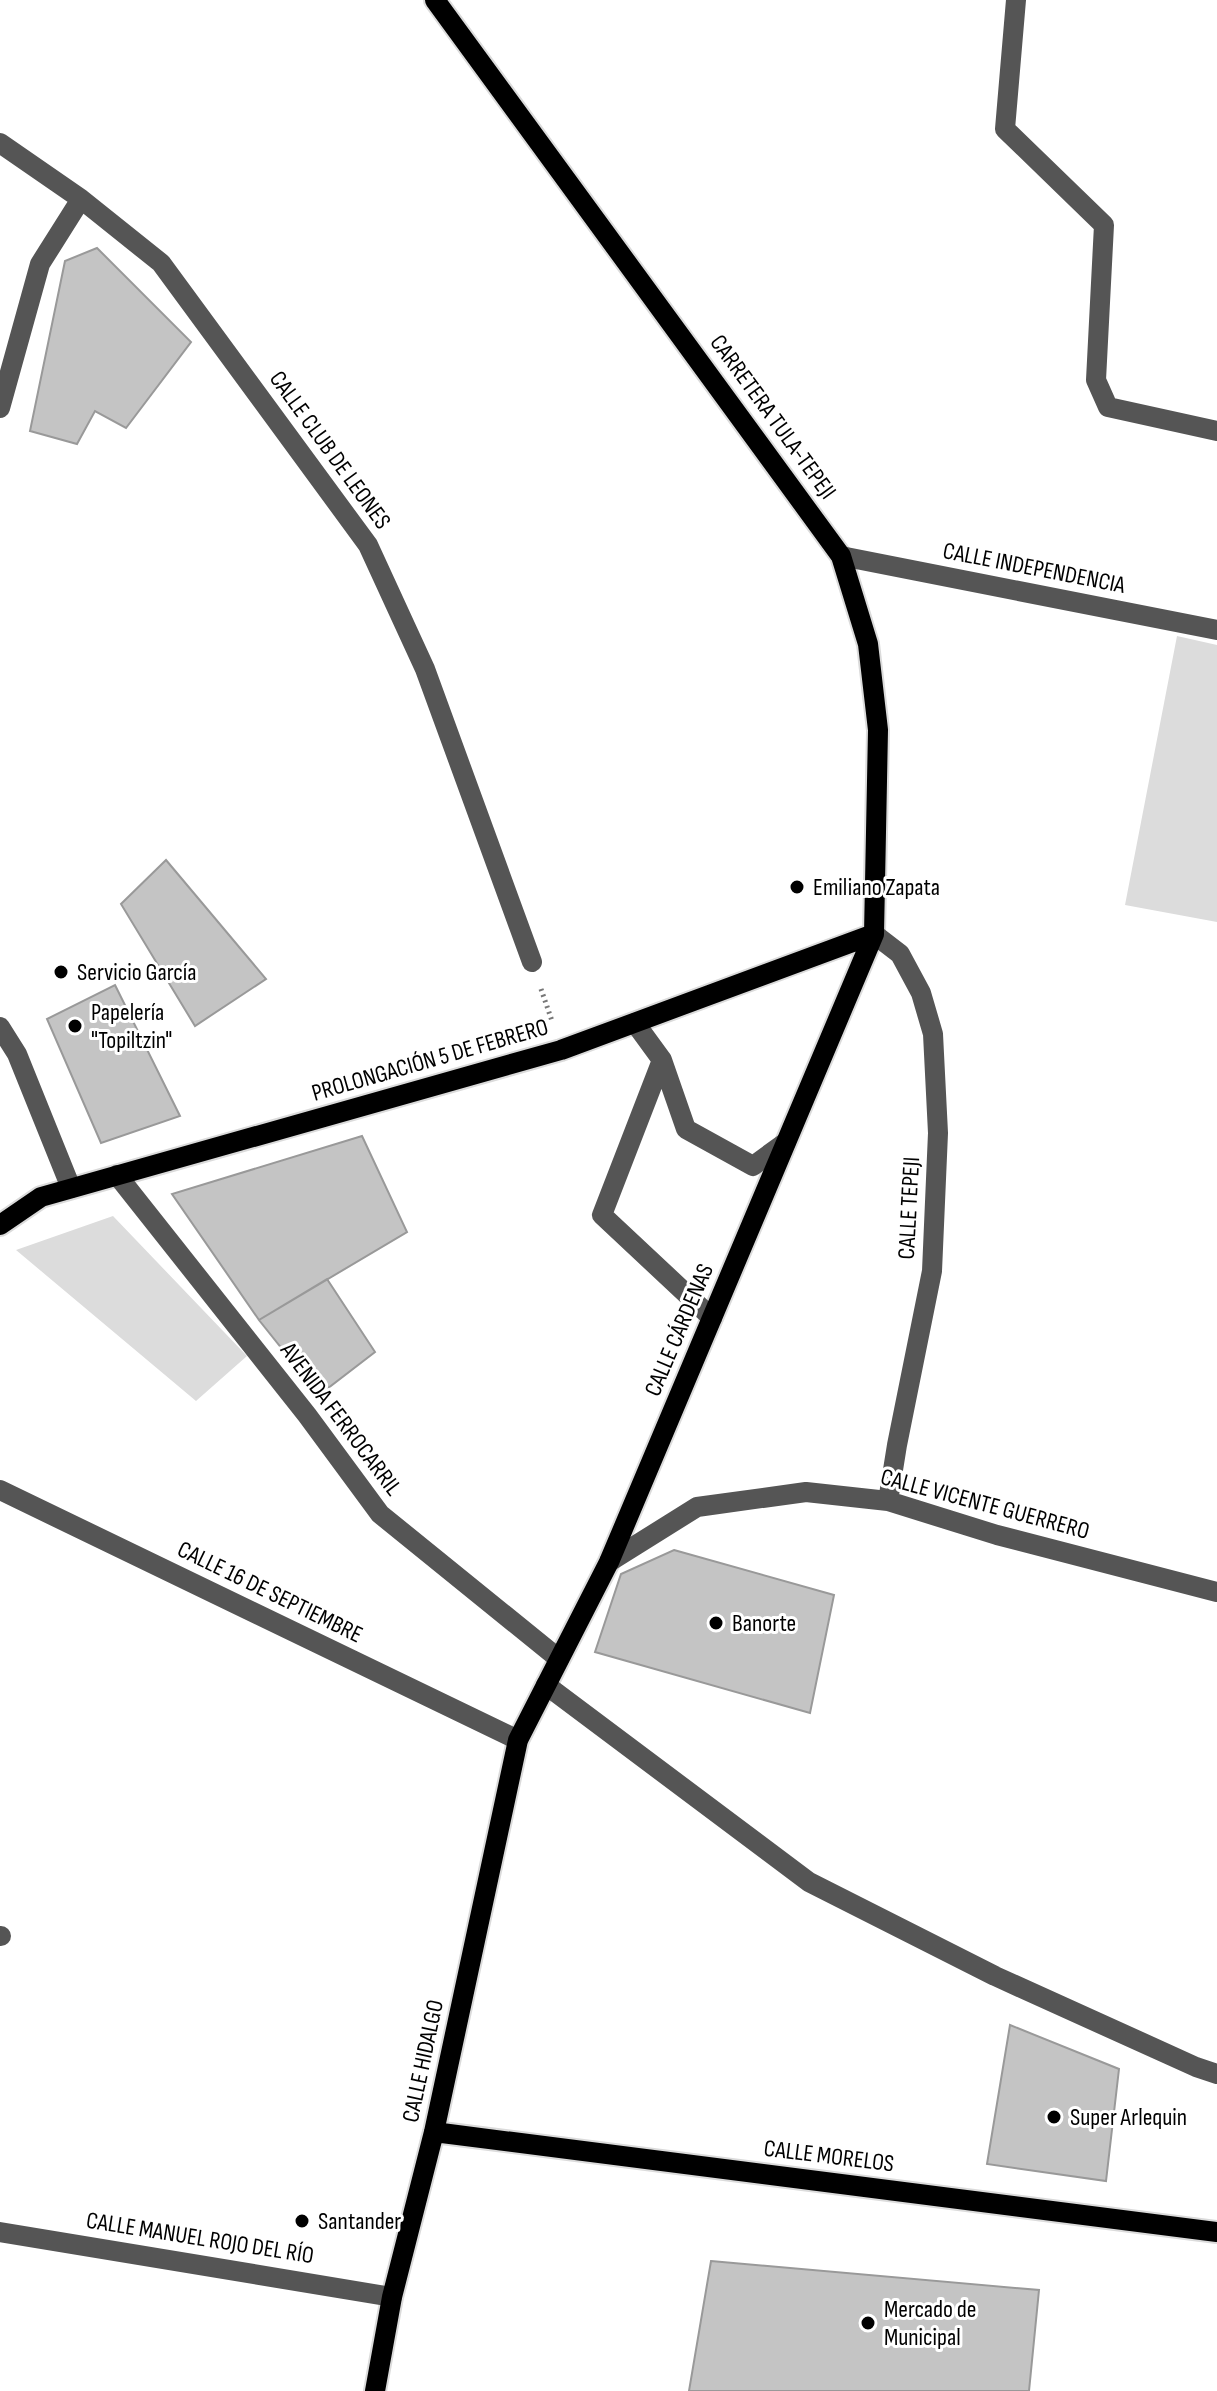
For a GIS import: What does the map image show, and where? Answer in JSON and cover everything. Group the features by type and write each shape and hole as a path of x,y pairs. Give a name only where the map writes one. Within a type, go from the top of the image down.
{"main road":[{"name":"CARRETERA TULA-TEPEJI","path":"435,0 841,556 868,644 878,730 874,934"},
{"name":"PROLONGACIÓN 5 DE FEBRERO","path":"0,1225 41,1197 561,1050 874,934"},
{"name":"CALLE CÁRDENAS","path":"518,1740 609,1562 874,934"},
{"name":"CALLE HIDALGO","path":"375,2391 392,2297 434,2132 518,1740"},
{"name":"CALLE MORELOS","path":"434,2132 1217,2232"}],"street":[{"path":"1016,0 1005,129 1104,225 1096,380 1108,407 1217,431"},
{"name":"CALLE CLUB DE LEONES","path":"0,143 81,199 161,263 368,545 425,669 532,962"},
{"path":"0,408 40,264 81,199"},
{"name":"CALLE INDEPENDENCIA","path":"841,556 1217,630"},
{"name":"CALLE TEPEJI","path":"874,934 900,954 921,993 933,1034 938,1133 932,1271 888,1501"},
{"path":"635,1023 662,1060 686,1129 753,1166 786,1142"},
{"path":"0,1027 17,1054 71,1188"},
{"path":"662,1060 602,1215 712,1318"},
{"name":"AVENIDA FERROCARRIL","path":"117,1175 307,1415 380,1514 559,1659"},
{"name":"CALLE 16 DE SEPTIEMBRE","path":"0,1490 518,1740"},
{"name":"CALLE VICENTE GUERRERO","path":"609,1562 697,1507 806,1492 888,1501 997,1535 1217,1592"},
{"path":"546,1685 809,1882 995,1976 1217,2074"},
{"name":"CALLE MANUEL ROJO DEL RÍO","path":"0,2232 392,2297"}],"path":[{"path":"532,962 561,1050"}],"shaded area":[{"path":"1177,636 1217,645 1217,922 1125,905"},
{"path":"113,1216 247,1356 196,1401 16,1250"}],"building":[{"path":"97,248 191,342 126,428 95,411 77,444 30,431 65,261"},
{"path":"166,860 266,979 195,1026 121,904"},
{"path":"115,985 180,1116 101,1143 47,1019"},
{"path":"362,1136 407,1232 259,1320 172,1194"},
{"path":"327,1279 375,1352 319,1395 259,1320"},
{"name":"Banorte","path":"674,1550 834,1595 810,1713 595,1652 621,1574"},
{"name":"Super Arlequin","path":"1010,2025 1119,2069 1106,2181 987,2164"},
{"name":"Mercado de Municipal","path":"711,2261 1039,2290 1029,2391 689,2391"}],"place":[{"name":"Emiliano Zapata","path":"797,887"},
{"name":"Servicio García","path":"61,972"},
{"name":"Papelería \"Topiltzin\"","path":"75,1026"},
{"name":"Banorte","path":"716,1623"},
{"name":"Super Arlequin","path":"1054,2117"},
{"name":"Santander","path":"302,2221"},
{"name":"Mercado de Municipal","path":"868,2323"}]}
